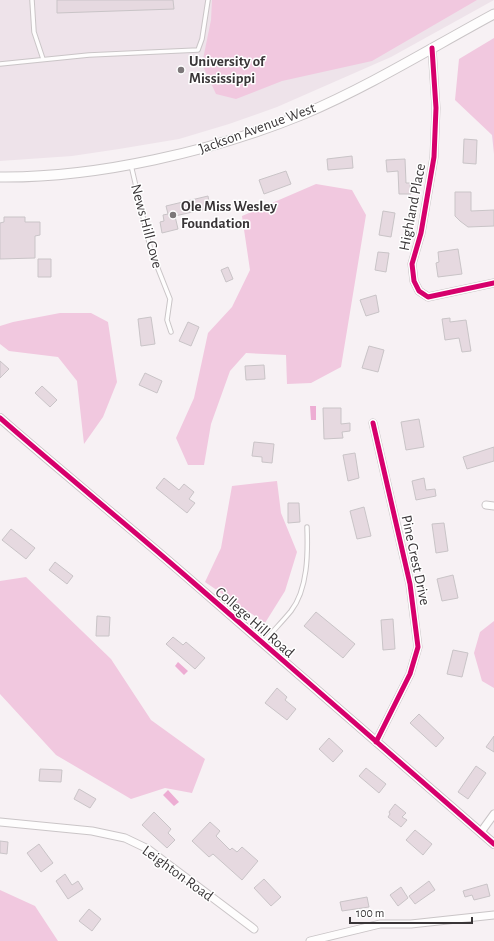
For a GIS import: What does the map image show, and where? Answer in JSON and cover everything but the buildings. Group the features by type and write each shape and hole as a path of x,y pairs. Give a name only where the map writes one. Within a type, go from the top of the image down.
{"main road":[{"name":"Jackson Avenue West","path":"0,177 74,172 131,164 205,147 304,114 373,81 494,14"}],"street":[{"name":"Highland Place","path":"432,48 436,108 434,156 421,233 412,264 414,281 419,291 428,297 494,283"},
{"name":"College Hill Road","path":"0,418 195,584 262,644 494,844"},
{"name":"Pine Crest Drive","path":"373,423 410,584 418,647 410,674 376,742"},
{"path":"481,832 494,814"},
{"name":"Leighton Road","path":"0,822 92,831 126,838 148,849 254,929"},
{"path":"310,941 380,924 411,924 494,915"}],"lane":[{"path":"32,0 34,32 43,59"},
{"path":"0,64 43,59 198,50 202,39 208,0"},
{"name":"News Hill Cove","path":"131,164 151,251 170,299 167,320 171,332"},
{"path":"262,644 292,610 300,595 306,567 308,545 307,527"}],"shaded area":[{"name":"University of Mississippi","path":"0,0 494,0 391,57 277,107 229,124 179,139 119,149 72,156 0,161"},
{"path":"212,0 477,0 372,61 282,81 236,99 216,94 202,64 211,20"},
{"path":"494,38 494,154 492,135 455,100 459,59"},
{"path":"316,184 352,190 366,215 341,367 311,383 287,384 286,355 246,353 230,371 211,424 204,465 188,465 176,438 194,398 208,333 232,307 250,270 242,216"},
{"path":"60,313 91,313 108,322 117,382 103,417 84,444 77,381 58,357 9,351 0,344 0,326"},
{"path":"310,406 316,406 316,420 311,420"},
{"path":"277,481 281,513 297,552 285,591 265,623 205,582 221,548 232,486"},
{"path":"26,577 111,659 151,720 205,759 192,793 165,788 131,799 56,755 0,694 0,581"},
{"path":"494,621 494,688 482,681 474,653 480,632"},
{"path":"178,662 188,671 184,675 175,666"},
{"path":"168,790 179,802 174,806 163,795"},
{"path":"0,890 35,906 58,941 0,941"}],"cycle path":[{"path":"432,48 436,108 434,157 421,233 412,264 414,281 419,291 428,297 494,283"},
{"path":"0,418 171,563 494,844"},
{"path":"373,423 410,584 418,647 410,674 376,742"}],"place":[{"name":"University of Mississippi","path":"181,70"},
{"name":"Ole Miss Wesley Foundation","path":"173,215"}]}
